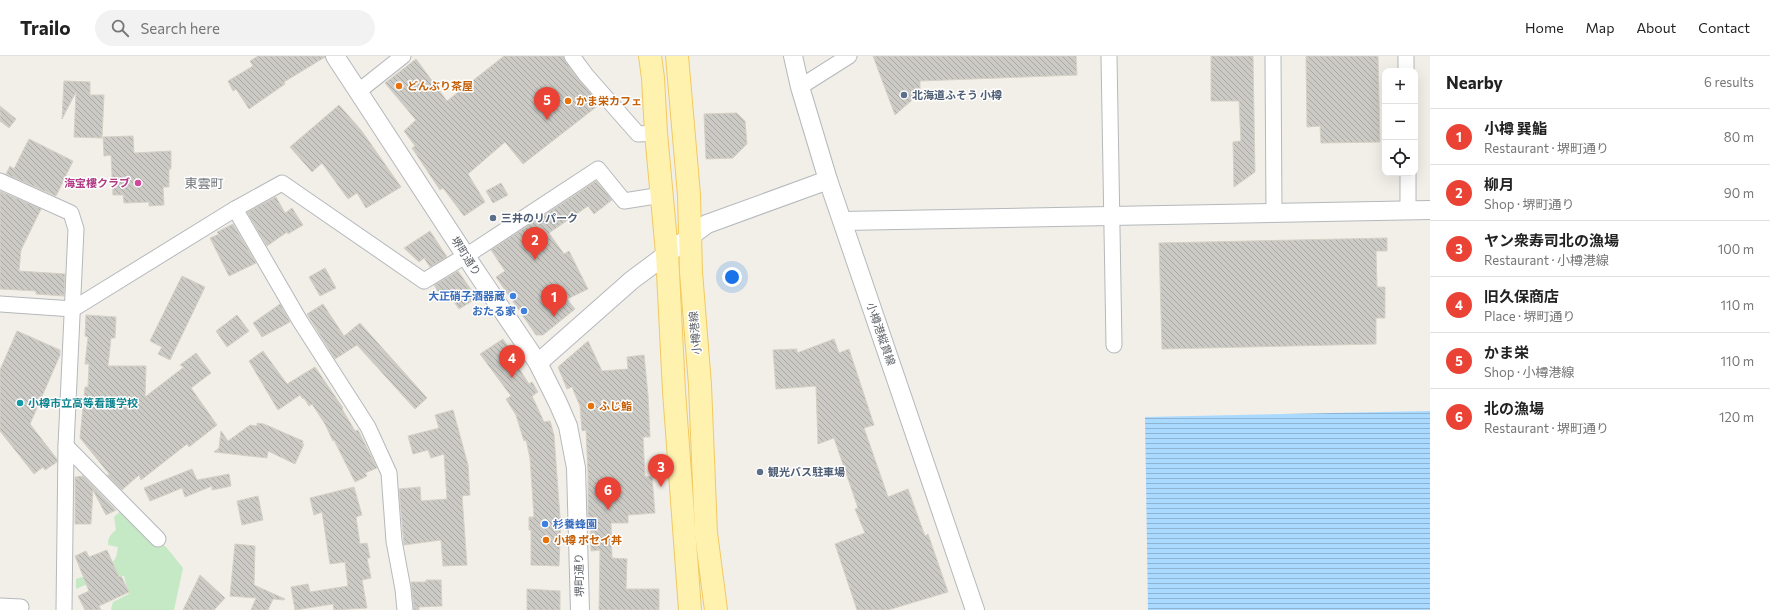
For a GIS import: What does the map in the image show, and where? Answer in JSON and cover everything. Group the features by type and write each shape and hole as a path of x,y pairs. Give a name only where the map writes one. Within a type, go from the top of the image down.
{"main road":[{"path":"650,56 667,253 674,391 690,610"},
{"name":"小樽港線","path":"677,56 690,195 691,272 700,385 706,533 716,610"}],"street":[{"name":"堺町通り","path":"335,56 538,363 568,426 576,475 580,610"},
{"path":"359,91 402,56"},
{"path":"572,56 586,75 638,134 656,133"},
{"name":"小樽港縦貫線","path":"794,56 800,87 828,180 975,610"},
{"path":"800,87 849,56"},
{"path":"1109,56 1114,345"},
{"path":"1273,56 1274,213"},
{"path":"1406,56 1406,68"},
{"path":"0,304 73,309 235,209 282,183 424,281 598,169 624,201 662,194"},
{"path":"1408,176 1408,210"},
{"path":"538,363 632,280 690,235 707,224 828,180"},
{"path":"0,181 70,213 76,229 66,446 64,610"},
{"path":"235,209 300,322 368,427 389,473 394,542 403,589 405,610"},
{"path":"843,221 1430,210"},
{"path":"66,446 158,539"},
{"path":"0,606 21,607"}],"green space":[{"path":"122,510 166,547 183,568 174,610 112,610 113,602 129,594 124,576 107,575 76,589 76,579 103,570 115,559 118,547 108,545 108,540 116,530 114,517"}],"water":[{"path":"1430,411 1430,610 1148,610 1145,417"}],"building":[{"path":"258,56 325,57 284,82 285,84 249,109 236,89 233,91 228,81 253,66 250,61"},
{"path":"504,56 563,56 579,80 600,104 523,164 505,142 468,174 485,202 464,216 443,188 440,190 412,148 415,146 404,131 416,120 385,83 416,59 447,101"},
{"path":"873,56 1076,56 1077,75 920,81 920,93 895,115"},
{"path":"1211,56 1253,56 1255,172 1234,187 1233,142 1241,141 1239,101 1211,101"},
{"path":"1306,56 1378,56 1380,142 1321,143 1320,126 1307,127"},
{"path":"64,81 90,82 90,95 104,95 102,138 74,137 76,92 62,119"},
{"path":"339,105 361,130 401,187 366,208 357,193 348,199 322,163 312,172 290,147"},
{"path":"0,106 16,119 9,128 0,121"},
{"path":"737,113 745,121 747,144 733,158 706,159 704,114"},
{"path":"133,136 134,153 171,151 169,187 163,187 164,205 149,206 149,202 124,203 123,195 113,195 111,155 104,156 103,137"},
{"path":"29,139 73,161 56,196 6,174 10,166 14,169"},
{"path":"596,181 612,200 594,214 588,206 549,233 564,254 569,251 588,289 567,299 575,309 543,335 536,335 496,277 505,271 491,250"},
{"path":"501,183 508,195 493,203 486,191"},
{"path":"0,191 41,209 21,250 19,271 65,274 64,296 36,294 36,291 0,289"},
{"path":"276,197 285,213 292,208 303,225 288,234 287,232 267,246 247,212"},
{"path":"233,224 256,263 229,276 210,238 219,234 217,232"},
{"path":"430,231 447,257 430,267 424,258 419,262 404,248"},
{"path":"1387,238 1387,251 1376,251 1377,287 1385,287 1385,318 1376,318 1376,344 1162,349 1159,243"},
{"path":"325,268 336,288 320,296 309,277"},
{"path":"458,271 477,298 459,309 449,295 443,299 434,285"},
{"path":"182,276 205,287 170,360 158,354 162,347 150,341"},
{"path":"280,304 290,322 262,337 253,323"},
{"path":"323,304 344,336 360,323 427,398 415,409 357,345 335,359 307,314"},
{"path":"86,315 116,317 115,338 111,338 108,366 146,366 145,397 184,367 180,365 196,353 211,373 191,388 217,425 189,447 187,444 141,480 139,475 122,490 107,475 110,475 80,438 85,387 88,387 89,364 85,364 88,337 85,336"},
{"path":"237,315 249,331 227,347 216,331"},
{"name":"小樽市立高等看護学校","path":"17,331 60,350 60,355 30,424 57,459 57,462 45,470 43,467 34,474 0,431 0,370"},
{"path":"503,339 516,358 513,359 529,384 532,382 538,392 532,396 544,422 550,421 554,435 561,517 559,566 531,565 531,530 529,530 529,517 534,517 530,458 526,440 524,441 516,415 506,399 511,396 480,354"},
{"path":"834,339 839,353 849,349 874,425 864,428 888,497 908,489 925,536 928,534 948,592 888,610 857,610 835,544 865,533 855,509 858,508 834,438 818,444 816,386 776,389 773,350 797,349 797,353"},
{"path":"588,341 602,371 628,369 627,357 644,355 650,437 643,437 645,477 652,476 655,513 628,515 628,523 611,523 612,558 627,559 626,589 659,589 659,610 599,610 600,550 591,551 590,521 588,521 586,430 582,431 580,406 572,387 567,389 558,367"},
{"path":"263,351 287,384 315,367 343,408 342,409 355,431 358,430 377,468 365,473 367,476 355,482 325,424 312,404 309,406 300,395 278,410 249,361"},
{"path":"453,410 468,465 470,495 462,496 467,565 443,566 441,540 404,545 399,489 420,487 421,501 447,499 444,454 431,458 428,450 413,454 408,436 439,428 435,415"},
{"path":"257,423 264,424 303,441 302,444 304,444 295,464 268,451 267,458 214,452 219,448 221,431 228,441 250,425 257,426"},
{"path":"192,469 197,480 229,474 231,486 212,490 212,486 185,497 182,488 150,501 144,488"},
{"path":"83,476 116,510 106,515 93,490 91,524 75,524 75,477"},
{"path":"354,487 362,515 356,517 360,544 367,543 370,558 367,558 371,578 362,580 367,608 334,610 333,604 295,610 291,587 308,584 310,592 348,586 345,562 330,564 322,512 314,515 310,498"},
{"path":"258,496 263,520 242,525 237,501"},
{"path":"235,544 255,546 254,585 285,599 284,600 273,599 268,610 251,610 256,598 230,596"},
{"path":"107,550 119,577 121,576 129,592 99,606 101,610 85,610 78,596 89,591 75,556 86,551 89,557"},
{"path":"200,575 225,598 214,610 183,610"},
{"path":"426,580 441,580 442,606 419,607 419,610 414,610 411,582 426,582"},
{"path":"527,589 560,591 560,610 527,610"}],"place":[{"name":"どんぶり茶屋","path":"399,86"},
{"name":"北海道ふそう 小樽","path":"904,95"},
{"name":"かま栄カフェ","path":"568,101"},
{"name":"かま栄","path":"547,120"},
{"name":"海宝樓クラブ","path":"138,183"},
{"name":"三井のリパーク","path":"493,218"},
{"name":"柳月","path":"535,260"},
{"name":"大正硝子酒器蔵","path":"513,296"},
{"name":"おたる家","path":"524,311"},
{"name":"小樽 巽鮨","path":"554,317"},
{"name":"旧久保商店","path":"512,378"},
{"name":"小樽市立高等看護学校","path":"20,403"},
{"name":"ふじ鮨","path":"591,406"},
{"name":"観光バス駐車場","path":"760,472"},
{"name":"ヤン衆寿司北の漁場","path":"661,487"},
{"name":"北の漁場","path":"608,510"},
{"name":"杉養蜂園","path":"545,524"},
{"name":"小樽 ポセイ丼","path":"546,540"}],"district":[{"name":"東雲町","path":"204,183"}]}
